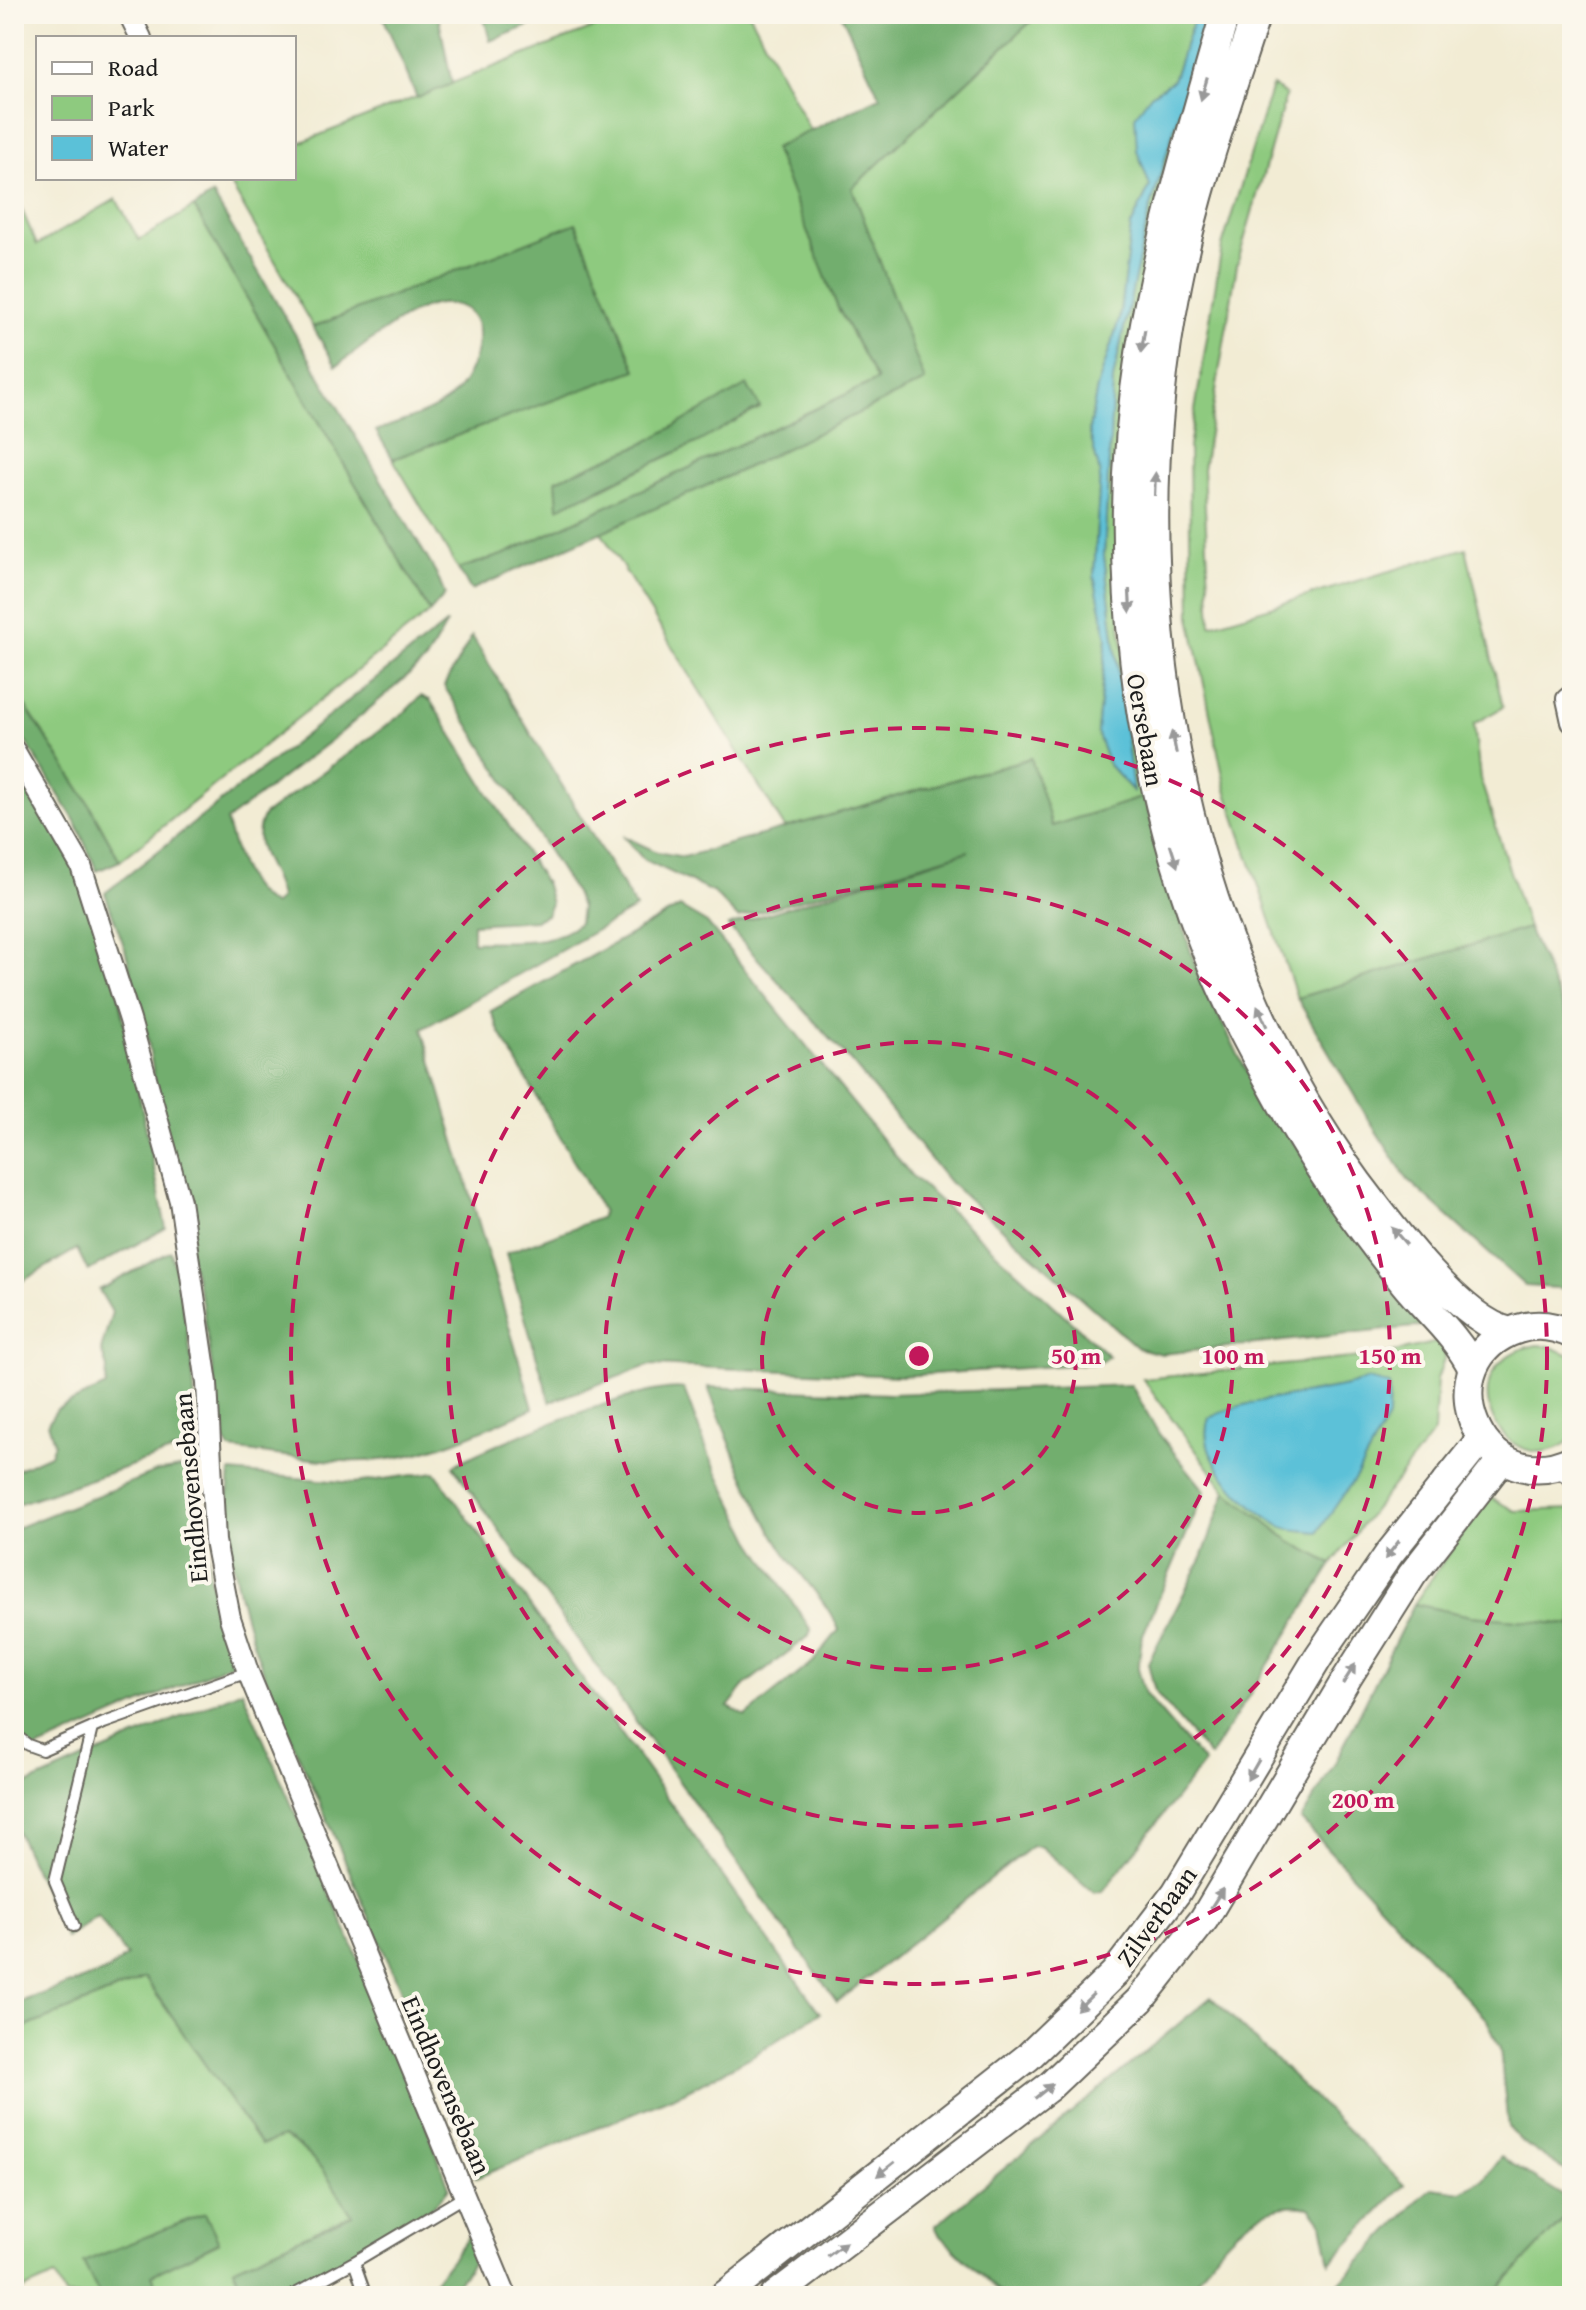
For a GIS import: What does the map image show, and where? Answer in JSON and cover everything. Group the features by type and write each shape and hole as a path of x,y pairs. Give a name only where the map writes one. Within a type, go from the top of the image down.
{"main road":[{"name":"Oersebaan","path":"1225,14 1163,235 1136,385 1128,499 1128,573 1143,727 1166,827 1190,905 1239,1023 1294,1126 1330,1181 1399,1276 1457,1343 1473,1369"},
{"name":"Oersebaan","path":"1256,14 1198,198 1177,284 1161,390 1154,495 1154,577 1173,737 1191,816 1223,917 1254,999 1295,1084 1344,1163 1402,1239 1477,1317 1494,1328 1510,1332"},
{"path":"1565,1470 1532,1468 1503,1458 1481,1439 1468,1403 1473,1369 1487,1349 1510,1332 1533,1326 1569,1330"},
{"name":"Zilverbaan","path":"724,2296 1028,2057 1115,1973 1176,1893 1243,1788 1319,1656 1389,1554 1481,1439"},
{"name":"Zilverbaan","path":"775,2296 1050,2086 1140,2000 1204,1919 1412,1575 1503,1458"}],"street":[{"path":"129,14 140,36"},
{"path":"1572,695 1567,699 1572,722"},
{"name":"Eindhovensebaan","path":"14,750 81,866 130,1020 180,1201 207,1383 215,1541 230,1618 248,1672 506,2296"}],"lane":[{"path":"14,1734 28,1745 42,1750 92,1728 248,1672"},
{"path":"74,1926 55,1881 92,1728"},
{"path":"292,2296 465,2196"},
{"path":"354,2262 366,2296"}],"green space":[{"path":"382,14 438,14 452,84 417,98"},
{"path":"483,14 548,14 549,18 490,41"},
{"path":"629,14 750,14 811,132 774,148 838,308 877,380 505,554 458,569 393,459 635,370 576,224 313,327 228,180 296,180 296,144","holes":["746,386 760,408 588,496 556,480 643,444"]},
{"path":"841,14 1039,14 852,188 925,381 735,473 471,590 458,569 505,554 877,380 838,308 774,148 880,97"},
{"path":"1039,14 1196,14 1173,80 1151,95 1137,150 1150,186 1131,226 1119,320 1097,388 1089,430 1100,473 1094,576 1107,638 1097,732 1109,765 1132,790 1104,556 1113,379 1148,217 1208,14 1217,14 1120,624 1144,797 1052,826 1030,758 785,828 601,532 735,473 924,381 852,188"},
{"path":"1272,86 1286,95 1237,265 1203,469 1211,625 1466,548 1503,707 1474,724 1480,778 1528,928 1297,998 1226,790 1191,622 1189,447 1222,246"},
{"path":"14,192 37,245 116,199 139,240 194,207 430,612 120,861 85,797 14,689"},
{"path":"213,195 436,573 445,595 430,612 194,207"},
{"path":"576,223 636,370 393,459 376,431 433,409 459,388 475,357 478,341 477,326 471,314 459,306 429,306 401,320 336,366 313,327"},
{"path":"747,385 760,407 698,442 558,508 556,480 643,444"},
{"path":"447,623 426,660 343,731 226,821 248,880 254,890 273,905 280,899 258,838 264,815 405,712 421,696 430,700 546,885 551,904 546,915 536,920 473,924 473,942 543,939 568,931 579,923 581,907 575,893 444,686 472,636 636,908 422,1029 533,1408 448,1444 395,1458 333,1461 230,1449 223,1438 202,1303 169,1172 148,1039 125,949 105,893"},
{"path":"14,689 85,797 120,861 97,871 75,821 14,723"},
{"path":"1031,758 1052,826 1144,797 1198,975 1254,1086 1424,1326 1162,1354 1138,1348 949,1182 854,1065 728,926 969,851 738,918 714,893 643,859 623,836 657,852 684,857"},
{"path":"14,760 76,867 118,990 166,1228 88,1271 77,1249 14,1286"},
{"path":"680,907 707,923 911,1175 1109,1356 1099,1363 901,1376 650,1365 550,1402 506,1253 600,1218 603,1212 499,1031 491,1011"},
{"path":"1528,928 1572,1027 1572,1289 1525,1286 1408,1180 1297,998"},
{"path":"171,1251 190,1347 195,1396 195,1444 14,1505 14,1471 50,1455 54,1443 48,1423 57,1409 106,1386 107,1368 101,1350 112,1312 99,1290"},
{"path":"1451,1339 1437,1379 1434,1432 1332,1564 1290,1541 1226,1491 1143,1379 1381,1355"},
{"path":"1537,1345 1549,1346 1572,1356 1572,1439 1547,1451 1525,1449 1506,1437 1493,1418 1488,1396 1492,1374 1508,1356"},
{"path":"1131,1385 1159,1434 1205,1491 1142,1637 1138,1669 1145,1694 1204,1763 1103,1891 1094,1893 1041,1847 1032,1846 837,2002 453,1466 532,1430 605,1404 665,1389 684,1389 709,1455 751,1540 811,1630 808,1637 746,1684 728,1707 746,1716 813,1662 839,1630 783,1550 761,1511 708,1387 890,1394"},
{"path":"179,1468 189,1470 200,1482 209,1575 232,1663 14,1759 14,1529 156,1472"},
{"path":"230,1472 354,1483 435,1472 820,2013 749,2058 684,2092 476,2178 407,2004 291,1738 248,1628 231,1551 228,1512"},
{"path":"1226,1491 1290,1541 1332,1564 1210,1757 1155,1692 1148,1663 1202,1558"},
{"path":"1488,1496 1515,1511 1572,1509 1572,1625 1471,1616 1414,1604"},
{"path":"1414,1604 1471,1616 1572,1625 1572,2175 1522,2142 1508,2127 1500,2049 1487,2020 1301,1820 1334,1765"},
{"path":"242,1690 400,2055 449,2187 422,2214 311,2281 272,2296 203,2296 238,2281 233,2268 352,2215 331,2181 295,2143 283,2137 261,2145 145,1978 14,2032 14,2004 107,1971 127,1956 97,1916 66,1938 14,1825 14,1790"},
{"path":"145,1978 261,2145 283,2137 295,2143 323,2171 352,2215 233,2268 239,2281 203,2296 161,2296 151,2275 218,2243 84,2262 100,2296 65,2296 55,2276 14,2294 14,2032"},
{"path":"1211,1997 1404,2185 1330,2263 1322,2223 1310,2207 1289,2206 1270,2210 1237,2231 1210,2262 1188,2296 1004,2296 940,2236 935,2226"},
{"path":"1501,2157 1572,2201 1572,2210 1492,2296 1327,2296 1432,2188 1462,2192 1483,2180"},
{"path":"1572,2210 1572,2296 1492,2296"},
{"path":"205,2213 219,2242 152,2275 161,2296 100,2296 83,2262"},
{"path":"470,2235 478,2255 448,2296 422,2296"}],"water":[{"path":"1196,14 1208,14 1148,217 1113,379 1104,556 1133,791 1109,765 1097,732 1107,638 1094,576 1100,473 1089,430 1097,388 1119,320 1131,226 1150,186 1137,150 1135,116 1151,95 1173,80"},
{"path":"1368,1380 1389,1385 1388,1418 1357,1475 1318,1532 1285,1528 1268,1518 1240,1494 1216,1465 1206,1433 1209,1418 1246,1404"}]}
